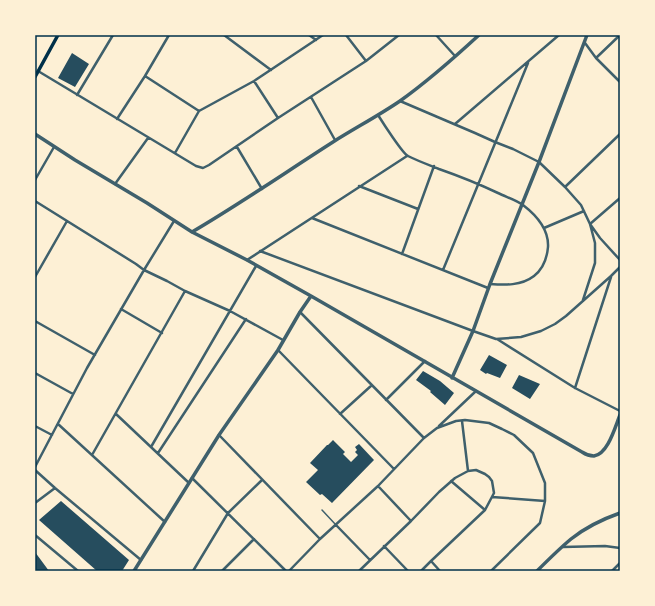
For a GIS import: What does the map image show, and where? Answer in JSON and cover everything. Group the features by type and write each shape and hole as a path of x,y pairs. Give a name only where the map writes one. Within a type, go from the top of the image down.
{"main road":[{"path":"35,77 58,35"}],"street":[{"path":"77,95 113,35"},
{"path":"117,119 169,35"},
{"path":"224,35 271,70"},
{"path":"309,35 316,40"},
{"path":"175,153 199,111 254,81 323,35"},
{"path":"346,35 366,61"},
{"path":"38,71 148,138 196,166 203,168 366,61 399,35"},
{"path":"436,35 455,56"},
{"path":"192,232 262,190 336,140 400,101 418,88 479,35"},
{"path":"455,124 559,35"},
{"path":"452,378 473,332 481,307 539,162 587,35"},
{"path":"596,58 620,35"},
{"path":"585,43 596,58 620,82"},
{"path":"443,270 528,63"},
{"path":"145,76 199,111"},
{"path":"254,81 278,118"},
{"path":"311,97 336,140"},
{"path":"400,101 513,149 539,162 565,187 581,205 590,224 595,243 594,263 583,300"},
{"path":"378,115 407,156 478,184 522,204 534,214 544,228 548,240 548,252 540,270 533,277 519,283 510,285 490,284"},
{"path":"35,134 192,232 247,260 311,296 582,452 592,456 602,452 609,443 620,415"},
{"path":"565,187 620,134"},
{"path":"115,184 148,138"},
{"path":"35,180 54,147"},
{"path":"237,147 262,190"},
{"path":"247,260 407,156"},
{"path":"402,254 434,166"},
{"path":"359,186 418,209"},
{"path":"590,224 620,198"},
{"path":"35,201 144,270 246,319 283,340"},
{"path":"544,228 584,211"},
{"path":"312,218 489,288"},
{"path":"35,277 67,221"},
{"path":"35,467 95,355 174,221"},
{"path":"590,224 600,238 620,260"},
{"path":"260,251 473,332 496,339 575,388 620,411"},
{"path":"151,447 256,266"},
{"path":"496,339 521,337 541,332 555,324 620,267"},
{"path":"575,388 611,276"},
{"path":"92,455 185,291"},
{"path":"134,571 219,435 278,350 311,296"},
{"path":"121,309 162,333"},
{"path":"300,312 424,438"},
{"path":"158,453 246,319"},
{"path":"35,321 95,355"},
{"path":"278,350 394,469"},
{"path":"386,400 425,361"},
{"path":"35,373 73,394"},
{"path":"340,414 372,385"},
{"path":"192,478 288,571 320,539 378,486 424,438 437,428 476,391"},
{"path":"116,414 189,483"},
{"path":"437,428 462,421 473,421 489,423 514,435 533,453 545,483 545,501 540,523 491,571"},
{"path":"462,421 468,471"},
{"path":"58,424 165,522"},
{"path":"35,426 52,435"},
{"path":"219,435 320,539"},
{"path":"35,470 140,560"},
{"path":"359,571 451,481 468,471 480,471 492,481 494,493 485,510 421,571"},
{"path":"193,571 228,513 262,480"},
{"path":"451,481 485,510"},
{"path":"378,486 411,521"},
{"path":"35,503 55,488"},
{"path":"492,497 545,501"},
{"path":"537,571 562,547 582,531 603,519 620,513"},
{"path":"336,525 370,560"},
{"path":"35,535 78,571"},
{"path":"222,571 254,539"},
{"path":"384,546 408,571"},
{"path":"562,547 605,546 620,548"},
{"path":"430,561 440,571"},
{"path":"612,571 620,563"}],"lane":[{"path":"322,510 336,525"}],"building":[{"path":"72,53 89,64 75,87 58,78"},
{"path":"489,355 507,365 500,378 487,373 486,374 480,370"},
{"path":"423,371 440,381 454,393 445,405 430,392 431,391 416,380"},
{"path":"519,375 540,384 530,399 512,388"},
{"path":"333,440 345,452 343,454 351,462 358,455 355,452 357,450 355,447 359,444 374,460 332,503 322,494 320,495 306,482 318,470 310,463"},
{"path":"61,501 129,560 122,571 97,571 39,520"},
{"path":"35,552 49,571 35,571"}]}
